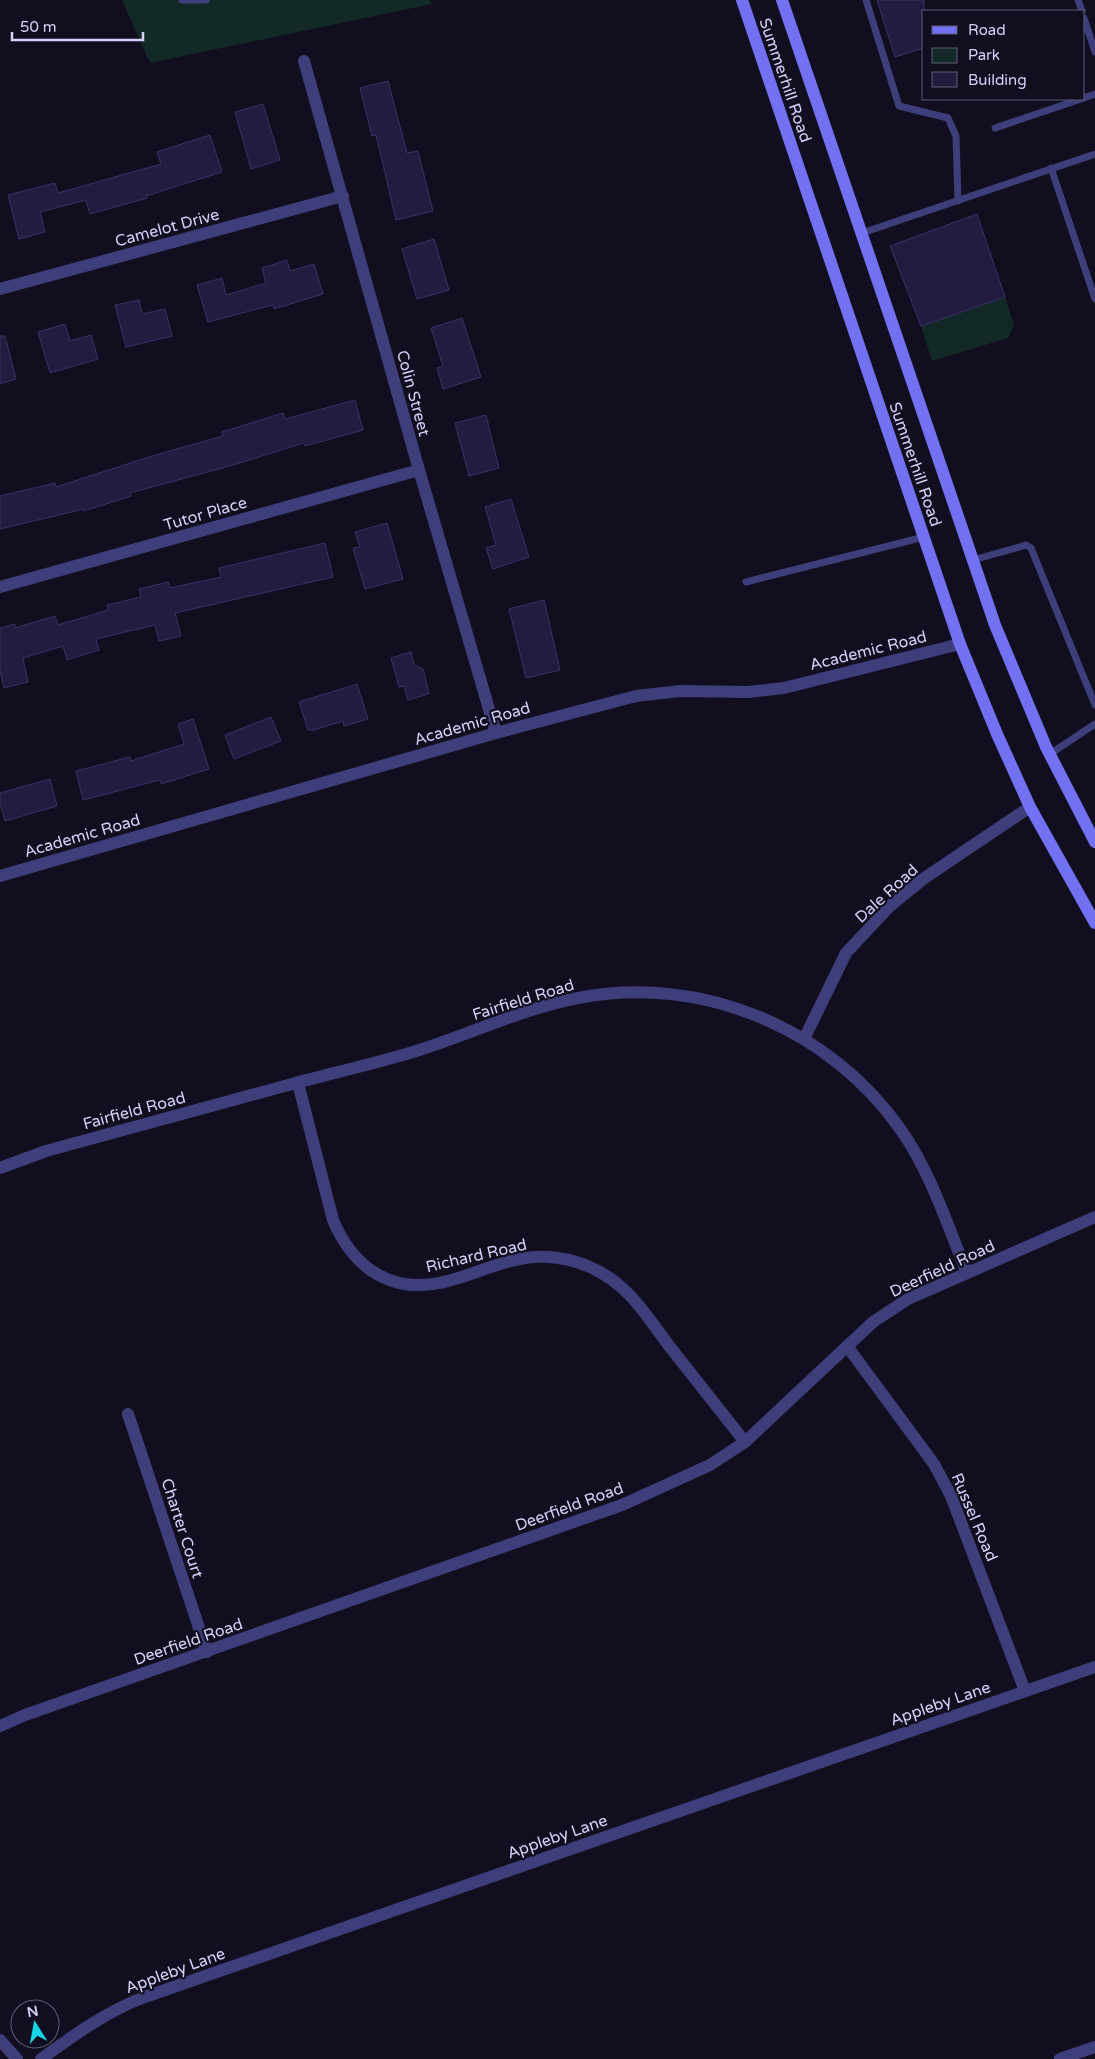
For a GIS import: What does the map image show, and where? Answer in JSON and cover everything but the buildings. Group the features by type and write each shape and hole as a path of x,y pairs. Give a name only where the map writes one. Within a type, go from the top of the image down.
{"street":[{"name":"Summerhill Road","path":"742,0 960,644 997,734 1030,807 1095,923"},
{"name":"Summerhill Road","path":"782,0 995,625 1050,754 1095,842"},
{"name":"Colin Street","path":"304,60 418,470 496,733"},
{"name":"Camelot Drive","path":"0,288 343,196"},
{"name":"Tutor Place","path":"0,587 418,470"},
{"name":"Academic Road","path":"0,876 496,733 636,696 680,691 748,692 784,688 960,644"},
{"name":"Dale Road","path":"804,1039 846,953 890,906 924,879 1030,807"},
{"name":"Fairfield Road","path":"0,1168 46,1151 413,1052 546,1006 578,998 612,994 645,992 670,994 712,1001 752,1013 775,1023 804,1039 858,1079 901,1130 919,1159 934,1189 967,1273"},
{"name":"Richard Road","path":"298,1083 333,1220 340,1238 364,1266 380,1276 397,1283 416,1285 434,1284 500,1264 533,1257 559,1258 596,1270 618,1283 637,1301 745,1442"},
{"name":"Deerfield Road","path":"0,1726 622,1505 710,1465 745,1442 873,1322 908,1299 1095,1217"},
{"name":"Russel Road","path":"847,1346 934,1464 951,1496 1025,1691"},
{"name":"Charter Court","path":"128,1414 207,1652"},
{"name":"Appleby Lane","path":"40,2059 90,2024 120,2007 142,1998 1095,1667"},
{"path":"0,2040 17,2059"},
{"path":"1060,2059 1095,2047"}],"lane":[{"path":"182,0 206,0"},
{"path":"866,0 899,106 948,118 956,136 958,200"},
{"path":"1085,21 1095,52"},
{"path":"995,128 1076,100"},
{"path":"862,233 1095,154"},
{"path":"1051,168 1095,299"},
{"path":"746,582 924,537"},
{"path":"973,560 1026,545 1031,548 1095,705"},
{"path":"1050,754 1095,724"}],"green space":[{"path":"122,0 430,0 432,4 150,63"},
{"path":"1005,297 1014,325 1008,338 932,361 921,326"}]}
